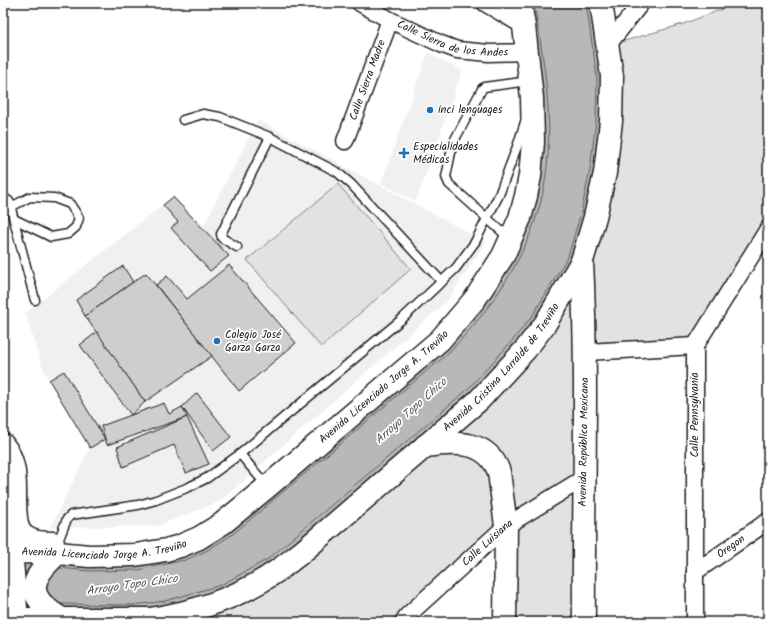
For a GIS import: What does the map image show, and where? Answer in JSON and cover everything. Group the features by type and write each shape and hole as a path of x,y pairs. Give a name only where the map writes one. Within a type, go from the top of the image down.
{"main road":[{"name":"Avenida Licenciado Jorge A. Treviño","path":"7,554 58,548 136,543 179,536 189,536 189,542 223,523 440,340 476,299 504,256 520,218 526,196 530,176 533,142 527,52 520,3"},
{"name":"Avenida Cristina Larralde de Treviño","path":"10,620 135,620 182,616 227,599 277,571 479,400 525,350 545,324 582,261 595,217 605,173 611,121 612,76 601,3"},
{"name":"Avenida República Mexicana","path":"582,261 586,352 584,622"},
{"path":"425,446 440,444 461,444 473,446 486,452 497,466 506,526 505,622"},
{"path":"3,445 10,620"},
{"path":"3,445 10,457 14,474 17,520 21,533 30,540 58,548 41,571 35,584 35,592 38,600 44,607 62,619"}],"street":[{"name":"Calle Sierra de los Andes","path":"360,3 390,20 457,50 488,53 527,52"},
{"path":"485,3 524,26"},
{"path":"607,46 641,3"},
{"name":"Calle Sierra Madre","path":"345,141 390,20"},
{"path":"586,352 695,346 768,229"},
{"name":"Calle Pennsylvania","path":"695,346 695,622"},
{"name":"Calle Luisiana","path":"403,622 407,616 506,526 584,478"},
{"name":"Oregon","path":"695,572 768,521"}],"lane":[{"path":"58,548 67,520 71,516 138,505 156,500 207,478 240,454 402,319 442,282 466,255 475,242 488,219 499,195 510,165 530,90 483,88 453,143 446,177 449,184 488,219 511,240"},
{"path":"183,120 203,114 220,117 270,137 330,168 345,178 442,282"},
{"path":"237,247 222,238 221,234 270,137"},
{"path":"11,207 30,197 54,198 70,204 79,218 76,228 68,234 51,237 14,219"},
{"path":"4,199 9,201 11,207 35,300"},
{"path":"240,454 267,487"}],"shaded area":[{"path":"738,3 767,3 768,5 768,229 695,346 586,352 587,622 505,622 506,527 403,622 182,622 479,400 607,46 683,24"},
{"path":"428,53 462,71 416,202 381,183"},
{"name":"Colegio José Garza Garza","path":"258,120 486,242 447,301 219,502 157,526 50,528 90,448 43,369 25,313 173,197 204,225"},
{"path":"338,184 411,269 321,347 247,260"}],"water":[{"name":"Arroyo Topo Chico","path":"519,3 601,3 612,76 595,217 525,350 277,571 193,609 3,621 3,555 180,546 440,340 526,196"}],"building":[{"path":"173,197 229,256 210,271 171,228 178,222 163,205"},
{"path":"229,265 296,343 239,391 156,285 167,276 187,299"},
{"path":"123,266 133,282 85,316 76,300"},
{"path":"146,273 212,356 145,402 85,316"},
{"path":"97,332 145,402 131,415 80,345"},
{"path":"64,371 105,439 90,448 49,380"},
{"path":"197,393 231,437 213,451 182,407"},
{"path":"164,403 169,414 182,407 187,417 107,445 101,426"},
{"path":"187,417 209,464 186,473 174,445 123,467 117,447"}],"place":[{"name":"inci lenguages","path":"430,110"},
{"name":"Especialidades Médicas","path":"404,153"},
{"name":"Colegio José Garza Garza","path":"217,341"}]}
